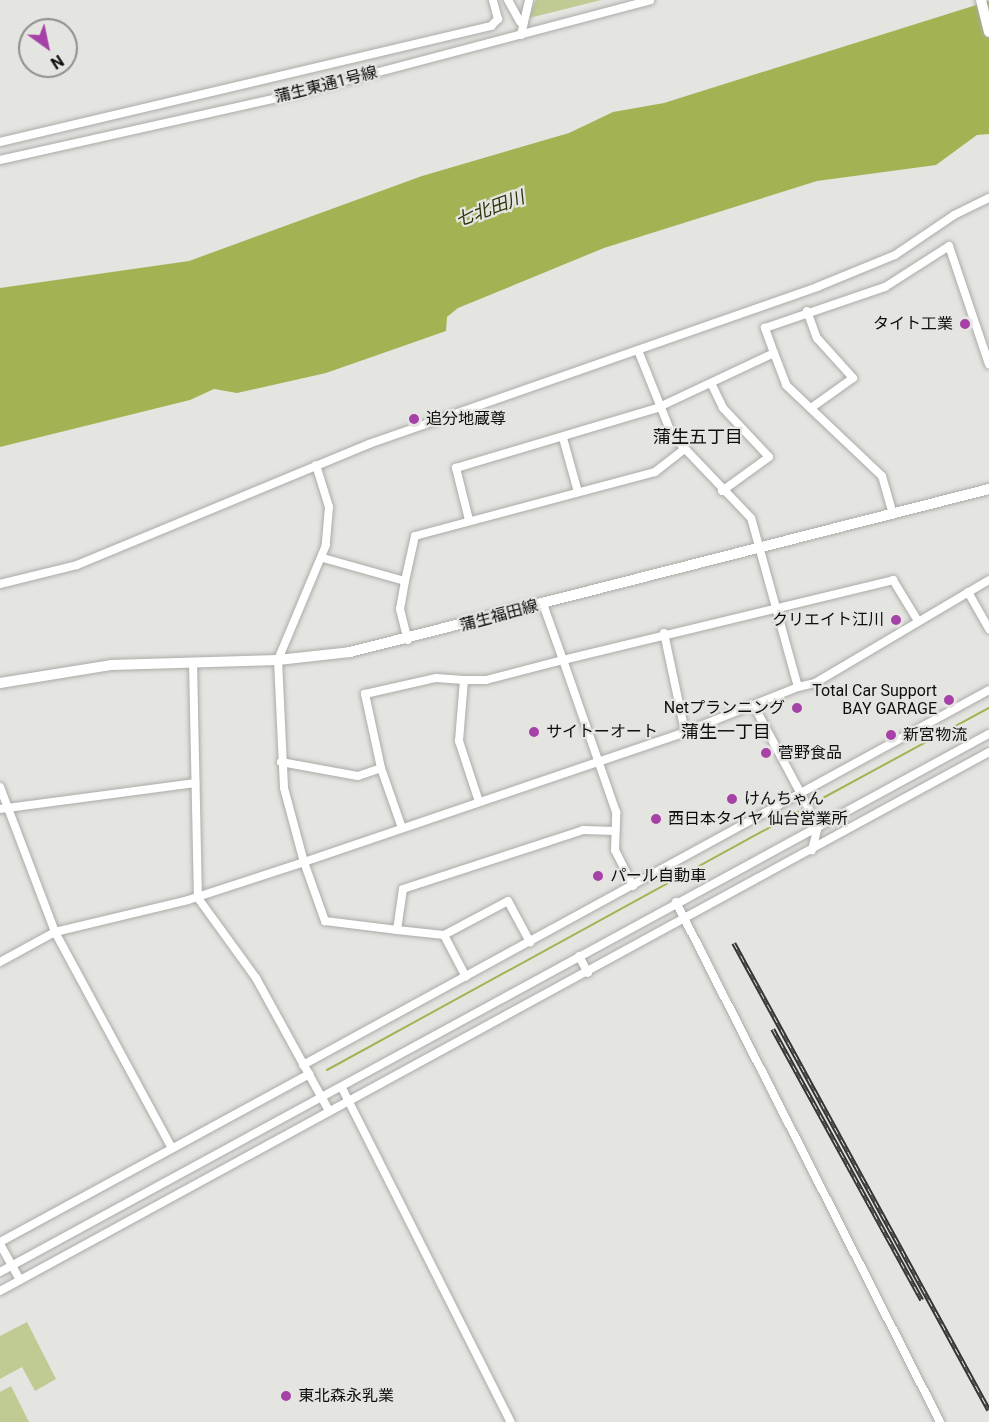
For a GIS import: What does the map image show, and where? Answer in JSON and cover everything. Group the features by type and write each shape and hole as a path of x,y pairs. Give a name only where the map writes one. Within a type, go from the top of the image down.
{"main road":[{"path":"981,0 989,32"},
{"name":"蒲生福田線","path":"0,683 111,664 278,660 408,640 989,489"}],"street":[{"path":"0,142 491,26 498,19 493,0"},
{"path":"508,0 520,22 521,35"},
{"path":"520,22 529,0"},
{"name":"蒲生東通1号線","path":"0,160 521,35 650,0"},
{"path":"0,584 77,565 316,465 639,353 887,260 989,198"},
{"path":"893,514 882,476 786,385 765,328 807,311 885,287 948,246 989,364"},
{"path":"807,311 817,338 853,378 811,408"},
{"path":"639,353 657,408 682,450 751,518 778,605 798,687"},
{"path":"470,520 456,468 563,438 657,408 774,353"},
{"path":"711,382 723,408 769,457 722,490"},
{"path":"563,438 578,492"},
{"path":"408,640 400,609 415,536 656,472 682,450"},
{"path":"316,465 328,507 323,558 278,660 281,762 304,862 325,921 444,935 507,902 530,942"},
{"path":"323,558 405,581"},
{"path":"402,828 381,768 365,694 436,678 486,680 664,633 893,580 918,621"},
{"path":"0,962 55,932 198,898 598,762 754,706 798,687 815,683 989,580"},
{"path":"968,592 989,629"},
{"path":"543,604 616,812 615,850 633,886"},
{"path":"664,633 684,732"},
{"path":"193,662 198,898 256,978 329,1111"},
{"path":"464,680 459,741 479,802"},
{"path":"303,1065 803,796 989,690"},
{"path":"754,706 818,826 812,850"},
{"path":"0,1272 989,734"},
{"path":"0,1291 349,1100 588,973 989,752"},
{"path":"281,762 358,776 381,768"},
{"path":"2,808 195,783"},
{"path":"0,787 2,808 55,932 172,1148"},
{"path":"397,930 403,889 583,830 615,831"},
{"path":"676,903 940,1422"},
{"path":"444,935 466,977"},
{"path":"579,956 588,973"},
{"path":"20,1280 0,1243 309,1074"},
{"path":"342,1088 511,1422"}],"shaded area":[{"path":"536,0 601,0 529,18"},
{"path":"27,1322 56,1379 35,1391 22,1367 0,1379 0,1336"},
{"path":"11,1386 29,1422 0,1422 0,1392"}],"water":[{"name":"七北田川","path":"989,1 989,134 977,135 936,165 817,181 604,248 458,308 447,317 446,331 326,373 237,393 214,389 190,400 0,447 0,288 189,261 422,176 569,133 613,112 664,103"}],"waterway":[{"path":"810,805 989,708"},
{"path":"327,1070 805,808"}],"railway":[{"path":"734,943 989,1410"},
{"path":"773,1029 922,1300"}],"place":[{"name":"タイト工業","path":"965,324"},
{"name":"追分地蔵尊","path":"414,419"},
{"name":"クリエイト江川","path":"896,620"},
{"name":"Total Car Support BAY GARAGE","path":"949,700"},
{"name":"Netプランニング","path":"797,708"},
{"name":"サイトーオート","path":"534,732"},
{"name":"新宮物流","path":"891,735"},
{"name":"菅野食品","path":"766,753"},
{"name":"けんちゃん","path":"732,799"},
{"name":"西日本タイヤ 仙台営業所","path":"656,819"},
{"name":"パール自動車","path":"598,876"},
{"name":"東北森永乳業","path":"286,1396"}],"district":[{"name":"蒲生五丁目","path":"698,437"},
{"name":"蒲生一丁目","path":"726,732"}]}
